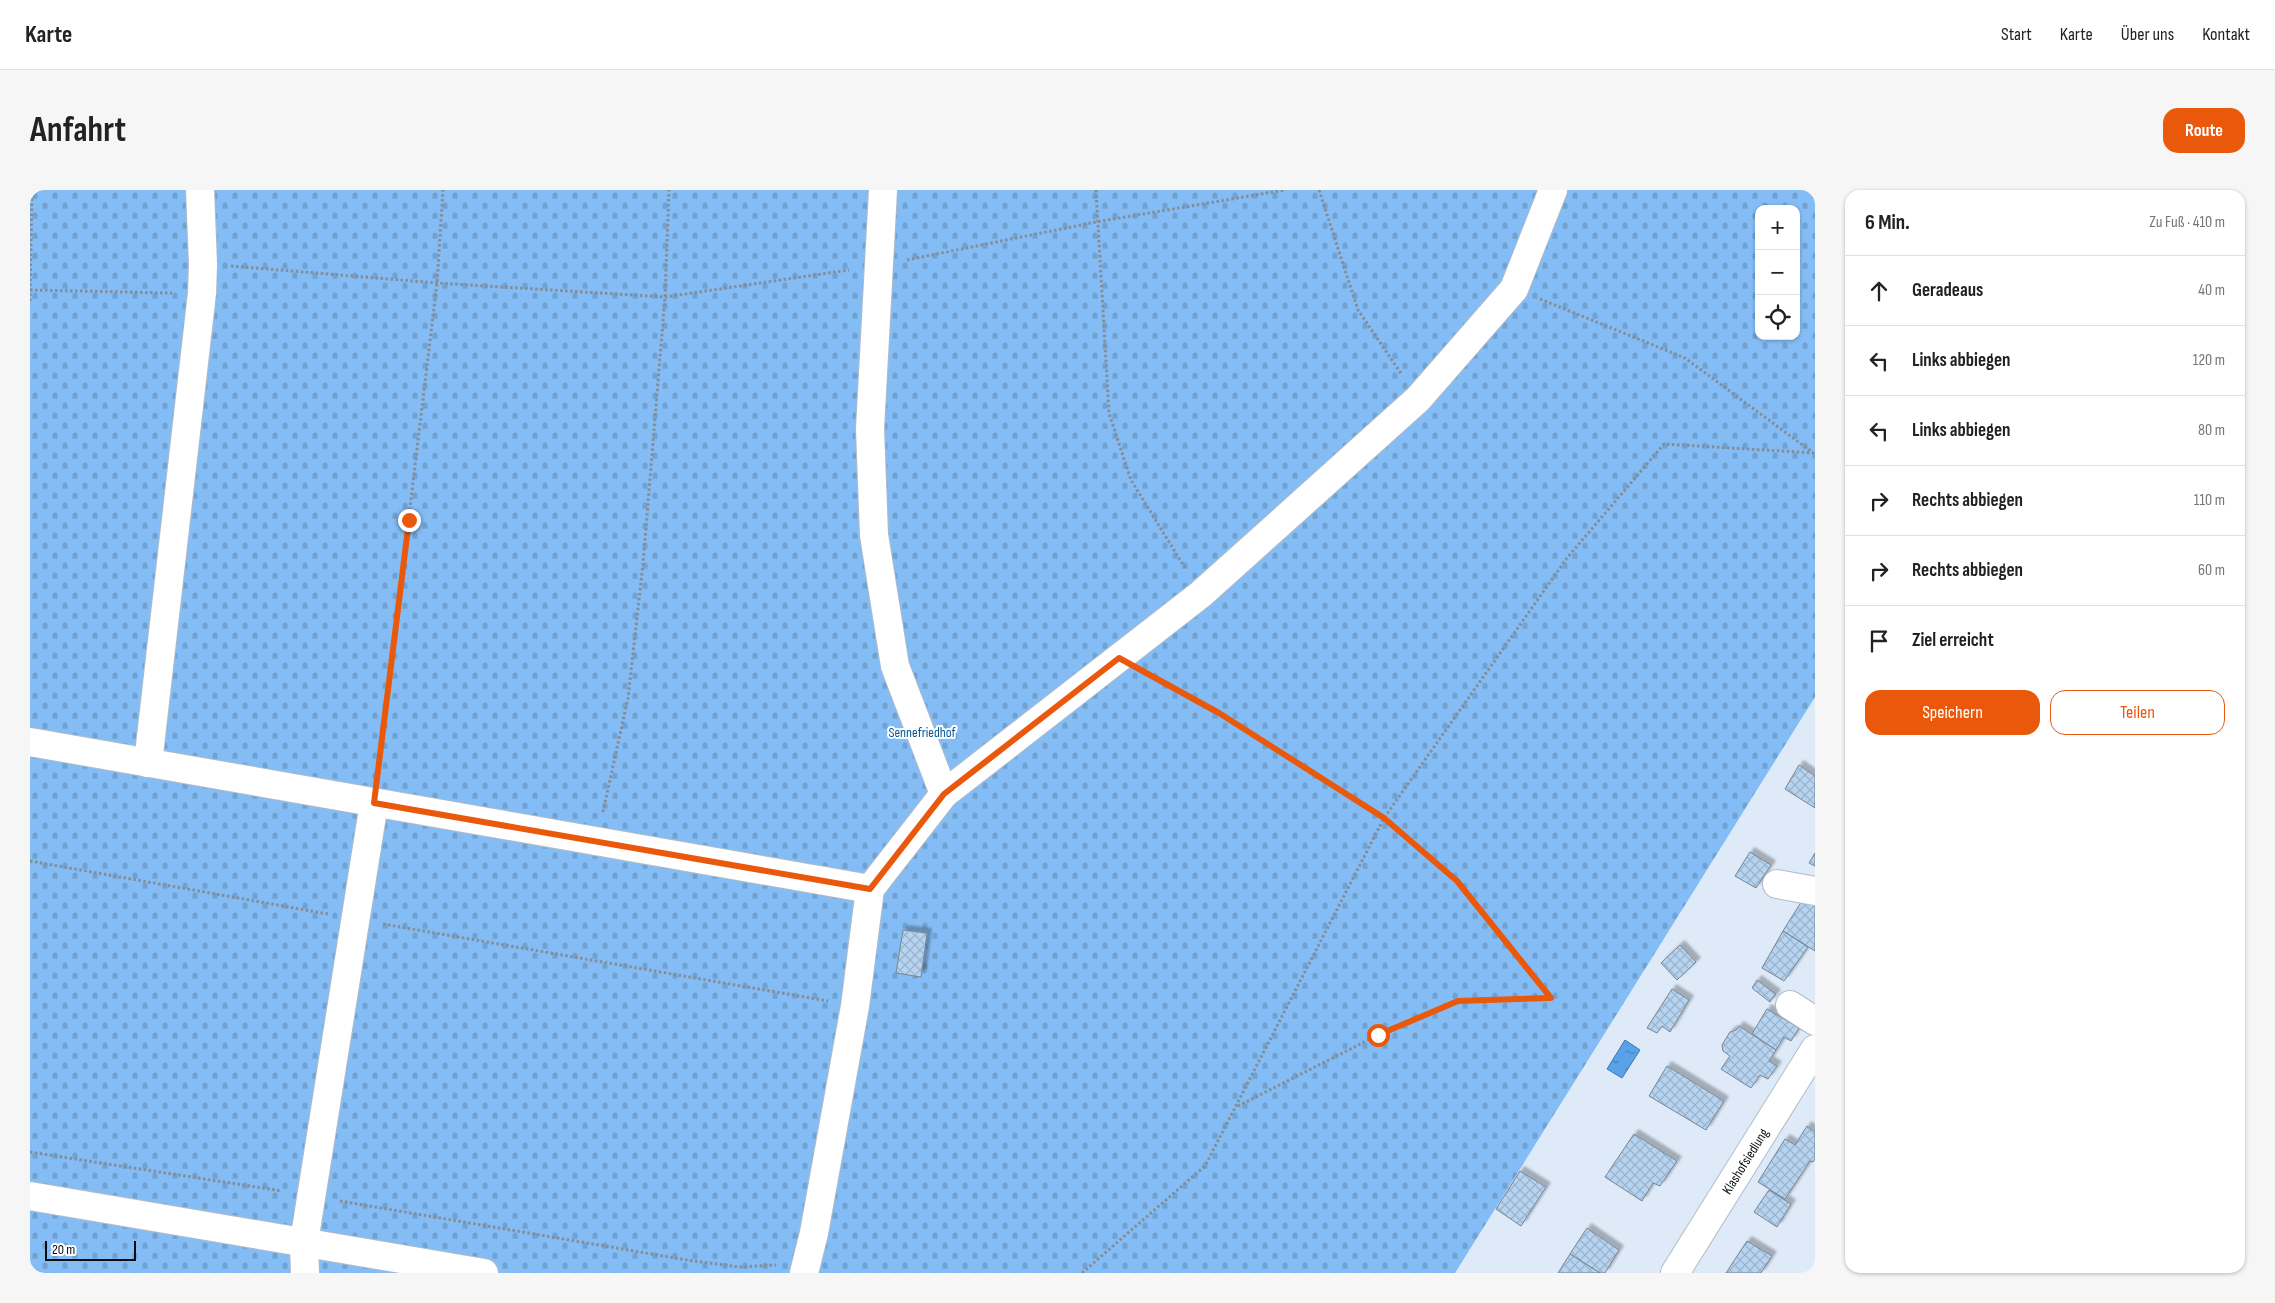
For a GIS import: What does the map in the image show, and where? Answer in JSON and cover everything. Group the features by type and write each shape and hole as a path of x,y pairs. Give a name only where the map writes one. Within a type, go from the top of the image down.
{"street":[{"path":"148,763 202,293 203,264 200,190"},
{"path":"883,190 870,429 874,535 895,666 944,794"},
{"path":"805,1268 814,1233 856,1006 870,889 944,794 1201,594 1418,399 1514,289 1553,190"},
{"path":"30,742 870,889"},
{"path":"305,1273 304,1242 374,803"},
{"path":"1777,884 1815,891"},
{"path":"1790,1005 1815,1021"},
{"name":"Klashofsiedlung","path":"1675,1273 1815,1049"},
{"path":"30,1196 484,1273"}],"path":[{"path":"30,300 32,190"},
{"path":"374,803 437,283 444,190"},
{"path":"597,842 628,698 643,564 665,297 668,190"},
{"path":"1096,190 1110,414 1131,480 1201,594"},
{"path":"1319,190 1358,310 1418,399"},
{"path":"203,264 437,283"},
{"path":"1514,289 1685,358 1814,453"},
{"path":"31,290 202,293"},
{"path":"1082,1273 1205,1166 1384,818 1567,558 1664,444 1814,453"},
{"path":"1119,658 1219,713 1384,818 1457,881 1551,998 1458,1001 1378,1035 1235,1108"},
{"path":"30,861 856,1006"},
{"path":"30,1152 312,1196 687,1260 739,1267 805,1268"}],"green space":[{"name":"Sennefriedhof","path":"30,190 1815,190 1815,697 1455,1273 30,1273"}],"water":[{"path":"1625,1040 1640,1050 1622,1078 1607,1069"}],"building":[{"path":"1799,765 1815,776 1815,808 1785,789"},
{"path":"1750,852 1771,865 1756,888 1735,876"},
{"path":"1815,853 1815,866 1809,863"},
{"path":"1805,896 1815,902 1815,951 1783,931"},
{"path":"903,930 927,933 921,977 896,973"},
{"path":"1783,931 1808,947 1784,981 1762,968"},
{"path":"1680,945 1696,962 1677,980 1661,963"},
{"path":"1757,980 1776,994 1770,1002 1752,988"},
{"path":"1672,989 1689,1000 1670,1032 1662,1026 1657,1033 1647,1028"},
{"path":"1767,1009 1799,1028 1791,1041 1784,1037 1776,1050 1752,1034"},
{"path":"1739,1026 1776,1050 1769,1061 1777,1066 1768,1079 1760,1075 1751,1088 1721,1069 1730,1056 1723,1051 1722,1045 1730,1032 1736,1030"},
{"path":"1667,1066 1724,1101 1706,1130 1649,1096"},
{"path":"1807,1126 1815,1132 1815,1159 1813,1162 1810,1161 1785,1199 1758,1182 1785,1139 1795,1145"},
{"path":"1634,1134 1677,1161 1660,1186 1653,1183 1642,1201 1605,1177"},
{"path":"1520,1171 1546,1187 1521,1226 1496,1209"},
{"path":"1769,1190 1791,1204 1777,1227 1754,1212"},
{"path":"1587,1228 1619,1250 1605,1273 1600,1273 1570,1254"},
{"path":"1747,1241 1772,1256 1761,1273 1726,1273"},
{"path":"1570,1254 1600,1273 1558,1273"}],"route":[{"path":"409,520 374,803 870,889 944,794 1119,658 1219,713 1384,818 1457,881 1551,998 1458,1001 1378,1035"}]}
